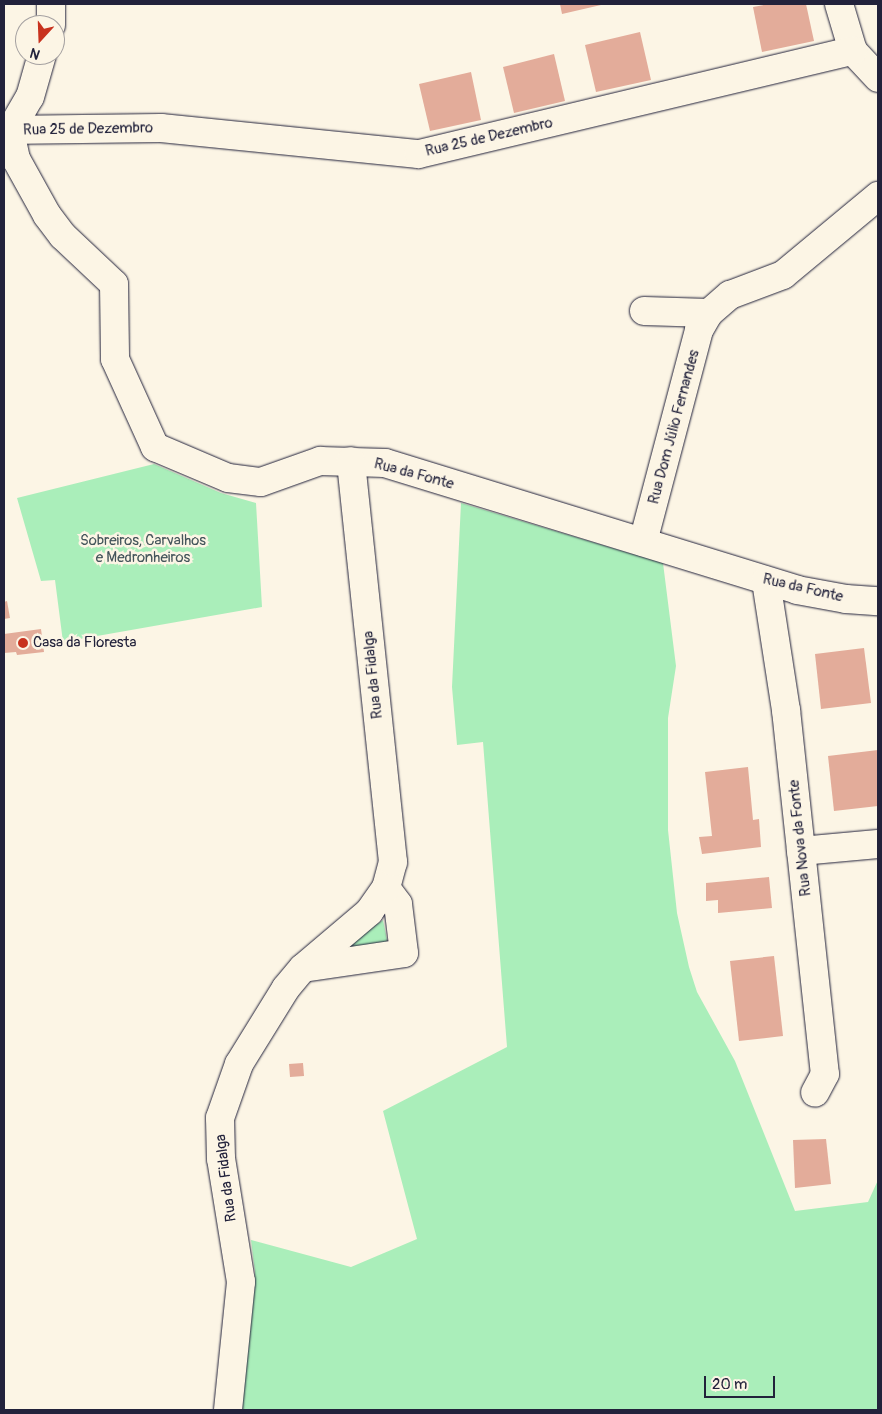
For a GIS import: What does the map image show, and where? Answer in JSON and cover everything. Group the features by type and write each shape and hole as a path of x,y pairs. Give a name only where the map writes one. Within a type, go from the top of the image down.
{"street":[{"path":"840,4 853,50 878,78"},
{"name":"Rua 25 de Dezembro","path":"7,131 161,128 419,154 853,50"},
{"path":"7,131 30,97 39,65"},
{"name":"Rua da Fonte","path":"7,131 16,159 47,215 63,236 114,284 115,359 155,447 228,478 261,482 320,461 385,463 797,590 846,599 878,601"},
{"name":"Rua Dom Júlio Fernandes","path":"643,542 700,330 709,313 730,295 783,275 878,196"},
{"path":"644,311 709,313"},
{"name":"Rua da Fidalga","path":"228,1410 241,1282 221,1159 220,1118 238,1064 286,988 302,968 370,912 386,888 393,862 351,461"},
{"name":"Rua Nova da Fonte","path":"766,581 786,710 825,1074 814,1093"},
{"path":"801,851 878,844"},
{"path":"302,968 404,953 398,904 386,888"}],"green space":[{"name":"Sobreiros, Carvalhos e Medronheiros","path":"154,464 221,493 256,503 262,607 63,642 55,580 41,581 17,498"},
{"path":"461,503 663,563 676,666 668,718 668,830 677,913 689,967 697,992 735,1061 795,1211 868,1202 878,1180 878,1410 239,1410 255,1272 251,1240 351,1267 417,1239 383,1111 507,1047 483,742 457,745 452,687"},
{"path":"383,920 388,945 348,949 349,944"}],"building":[{"path":"560,4 601,4 601,5 562,14"},
{"path":"769,4 806,4 814,41 762,52 753,7"},
{"path":"640,32 651,80 596,92 585,45"},
{"path":"554,54 565,101 514,113 503,67"},
{"path":"471,72 481,120 430,131 419,84"},
{"name":"Casa da Floresta","path":"7,601 10,618 4,619 4,602"},
{"name":"Casa da Floresta","path":"41,629 44,652 17,655 16,652 4,653 4,634"},
{"path":"864,648 871,703 821,709 815,654"},
{"path":"878,750 878,806 834,811 828,756"},
{"path":"748,767 753,820 759,819 761,847 702,854 699,837 712,836 705,772"},
{"path":"769,877 772,908 718,913 718,900 706,901 706,883"},
{"path":"774,956 783,1036 739,1041 730,961"},
{"path":"303,1063 304,1076 290,1077 289,1064"},
{"path":"826,1139 831,1184 795,1188 793,1140"}],"place":[{"name":"Casa da Floresta","path":"23,643"}]}
